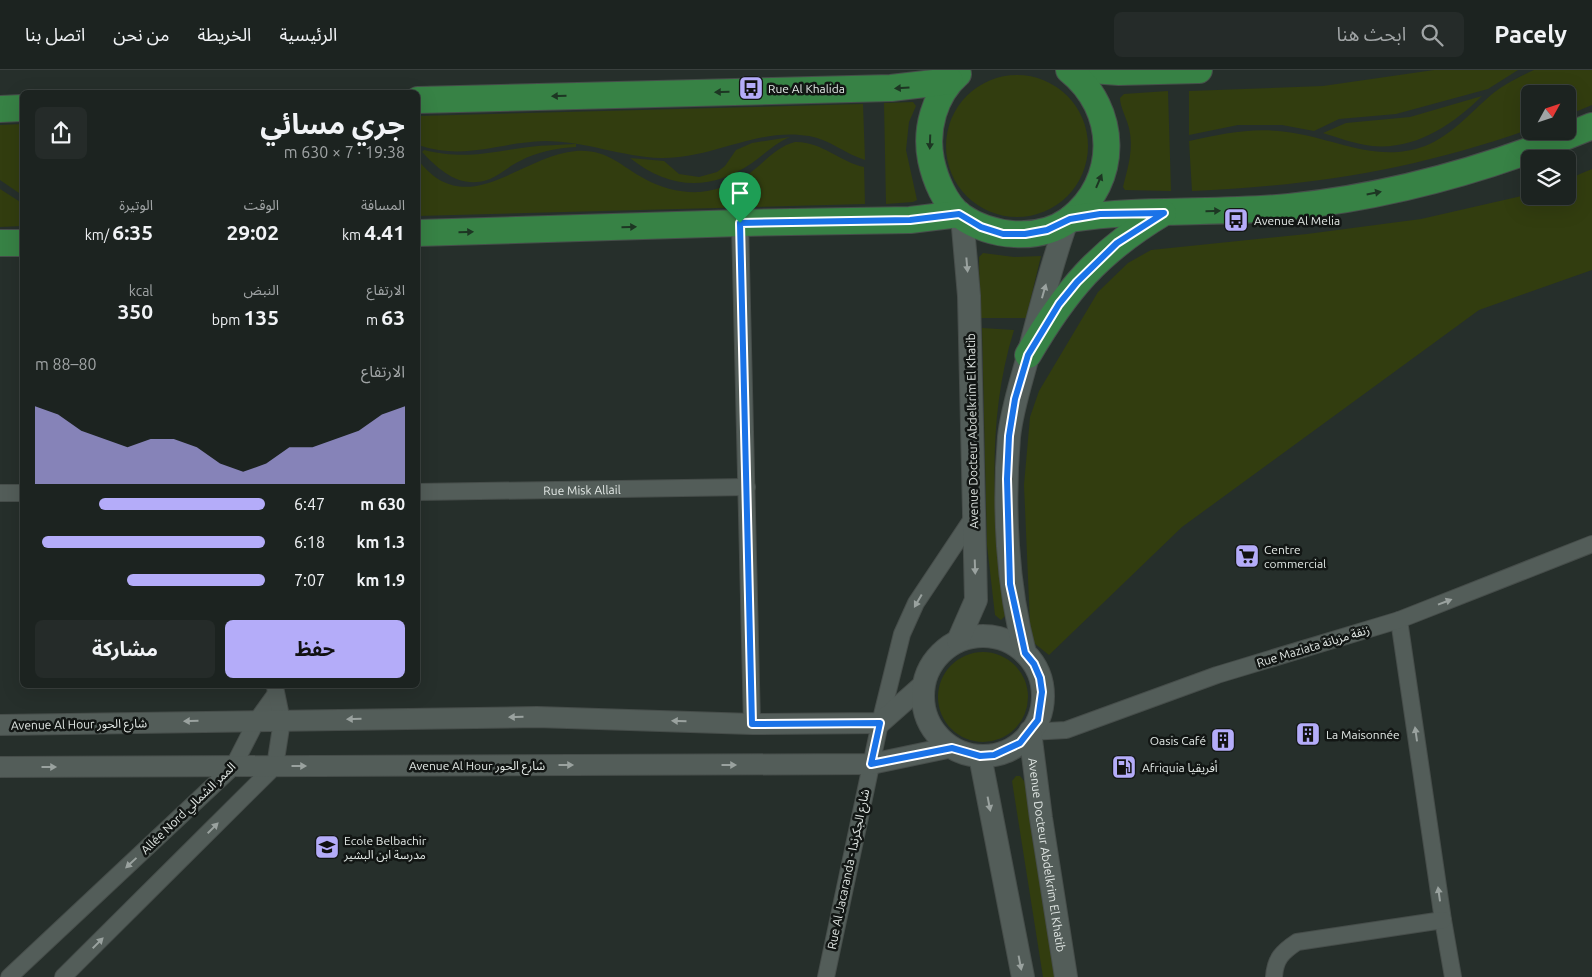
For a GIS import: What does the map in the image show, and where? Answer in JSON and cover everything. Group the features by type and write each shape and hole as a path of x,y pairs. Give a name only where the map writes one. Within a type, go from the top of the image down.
{"main road":[{"path":"1025,653 1010,584 1007,479 1009,436 1014,409 1050,272 1068,220 1086,203 1098,184 1106,163 1107,141 1103,118 1094,98 1081,80 1069,70"},
{"path":"1091,70 1119,72 1200,70"},
{"path":"420,100 891,88 956,75"},
{"path":"956,75 937,102 930,125 929,149 934,173 944,195 961,215 981,227 1003,234 1025,234 1047,230 1068,220 1100,214 1164,213 1290,206 1352,198 1413,186 1474,170 1548,145 1592,126"},
{"path":"0,108 20,108"},
{"path":"1028,355 1059,304 1077,282 1117,243 1164,213"},
{"path":"420,233 910,220 961,215"},
{"name":"Avenue Docteur Abdelkrim El Khatib","path":"958,641 976,600 969,296 961,215"},
{"path":"0,244 20,243"},
{"path":"971,637 1000,638 1025,653 1034,664 1042,692 1040,713 1030,732 1020,743 1008,750 980,756 952,748 932,727 923,700 924,685 928,671 935,659 945,649 958,641 971,637"},
{"name":"Avenue Docteur Abdelkrim El Khatib","path":"1030,732 1041,818 1066,977"},
{"path":"980,756 1023,977"}],"street":[{"path":"740,223 752,724"},
{"name":"Rue Misk Allail","path":"420,492 747,487"},
{"path":"0,493 20,493"},
{"name":"Rue Al Jacaranda - شارع الجكرندا","path":"826,977 893,664 916,603 974,516"},
{"name":"Rue Maziata زنقة مزياتة","path":"1030,732 1066,730 1217,675 1400,620 1592,544"},
{"path":"1400,620 1443,920 1453,977"},
{"path":"880,723 924,685"},
{"name":"Allée Nord الممر الشمالي","path":"9,977 233,767 275,690"},
{"name":"Allée Nord الممر الشمالي","path":"275,690 282,721 275,766"},
{"name":"Avenue Al Hour شارع الحور","path":"0,725 537,717 752,724 880,723"},
{"name":"Avenue Al Hour شارع الحور","path":"0,767 871,764 952,748"},
{"path":"63,977 275,766"},
{"path":"1274,977 1275,962 1283,951 1296,942 1443,920"}],"green space":[{"path":"1434,70 1518,70 1488,89 1396,114 1339,119 1314,131 1282,125 1238,125 1189,135 1189,91 1323,86"},
{"path":"1534,70 1592,70 1592,105 1576,112 1576,85 1521,85 1521,132 1488,143 1405,165 1322,180 1236,189 1192,191 1189,141 1238,132 1262,130 1305,135 1372,151 1407,151 1425,146 1443,136 1460,124 1496,91"},
{"path":"1017,75 1044,81 1056,87 1067,96 1076,107 1082,119 1088,146 1082,173 1076,185 1067,196 1056,205 1044,211 1017,217 990,211 978,205 967,196 958,185 952,173 946,146 952,119 958,107 967,96 978,87 990,81"},
{"path":"1168,91 1171,191 1125,190 1123,187 1130,158 1131,143 1129,128 1120,98 1124,94"},
{"path":"1482,96 1446,126 1418,140 1404,144 1372,146 1323,133 1346,123 1410,117"},
{"path":"913,102 916,106 909,122 906,150 917,200 886,204 884,103"},
{"path":"863,104 865,160 816,138 790,134 753,139 699,154 661,158 545,141 467,151 452,151 420,145 420,116"},
{"path":"20,124 20,194 0,180 0,125"},
{"path":"790,137 736,172 721,179 705,182 675,181 660,176 630,158 664,161 679,174 699,177 717,172 725,166 736,150 752,143"},
{"path":"795,142 813,145 864,167 865,204 420,216 420,162 437,178 455,186 474,186 494,181 555,155 587,151 613,159 658,185 678,191 700,192 722,187 749,174 779,149"},
{"path":"576,144 576,147 554,149 533,155 490,179 479,182 470,182 452,177 436,166 422,152 424,150 465,155 535,146"},
{"path":"1592,169 1592,270 1479,310 1182,527 1049,655 1034,643 1030,624 1024,485 1030,417 1039,391 1098,292 1128,263 1151,250 1307,234 1421,219 1521,196 1521,205 1576,205 1576,176"},
{"path":"0,189 20,202 20,226 0,227"},
{"path":"983,253 1014,257 1041,256 1026,318 980,318 979,257"},
{"path":"982,328 1014,330 999,400 994,472 995,508 1005,616 1001,620 995,615 987,545"},
{"path":"983,652 1000,655 1015,665 1025,680 1028,697 1025,714 1015,729 1000,739 983,742 966,739 951,729 941,714 938,697 941,680 951,665 966,655"},
{"path":"1016,776 1020,776 1025,782 1056,977 1043,977 1012,781"}],"place":[{"name":"Rue Al Khalida","path":"751,88"},
{"name":"Avenue Al Melia","path":"1236,220"},
{"name":"Centre commercial","path":"1247,556"},
{"name":"La Maisonnée","path":"1308,734"},
{"name":"Oasis Café","path":"1223,740"},
{"name":"Afriquia أفريقيا","path":"1124,767"},
{"name":"Ecole Belbachir مدرسة ابن البشير","path":"327,847"}],"route":[{"path":"1164,213 1117,243 1096,262 1059,304 1028,355 1015,399 1009,436 1007,479 1010,584 1025,653 1034,664 1040,678 1042,706 1038,720 1030,732 1020,743 1008,750 994,755 980,756 952,748 871,764 880,723 752,724 740,223 910,220 959,214 981,227 1003,234 1025,234 1047,230 1070,219 1100,214 1164,213"}]}
